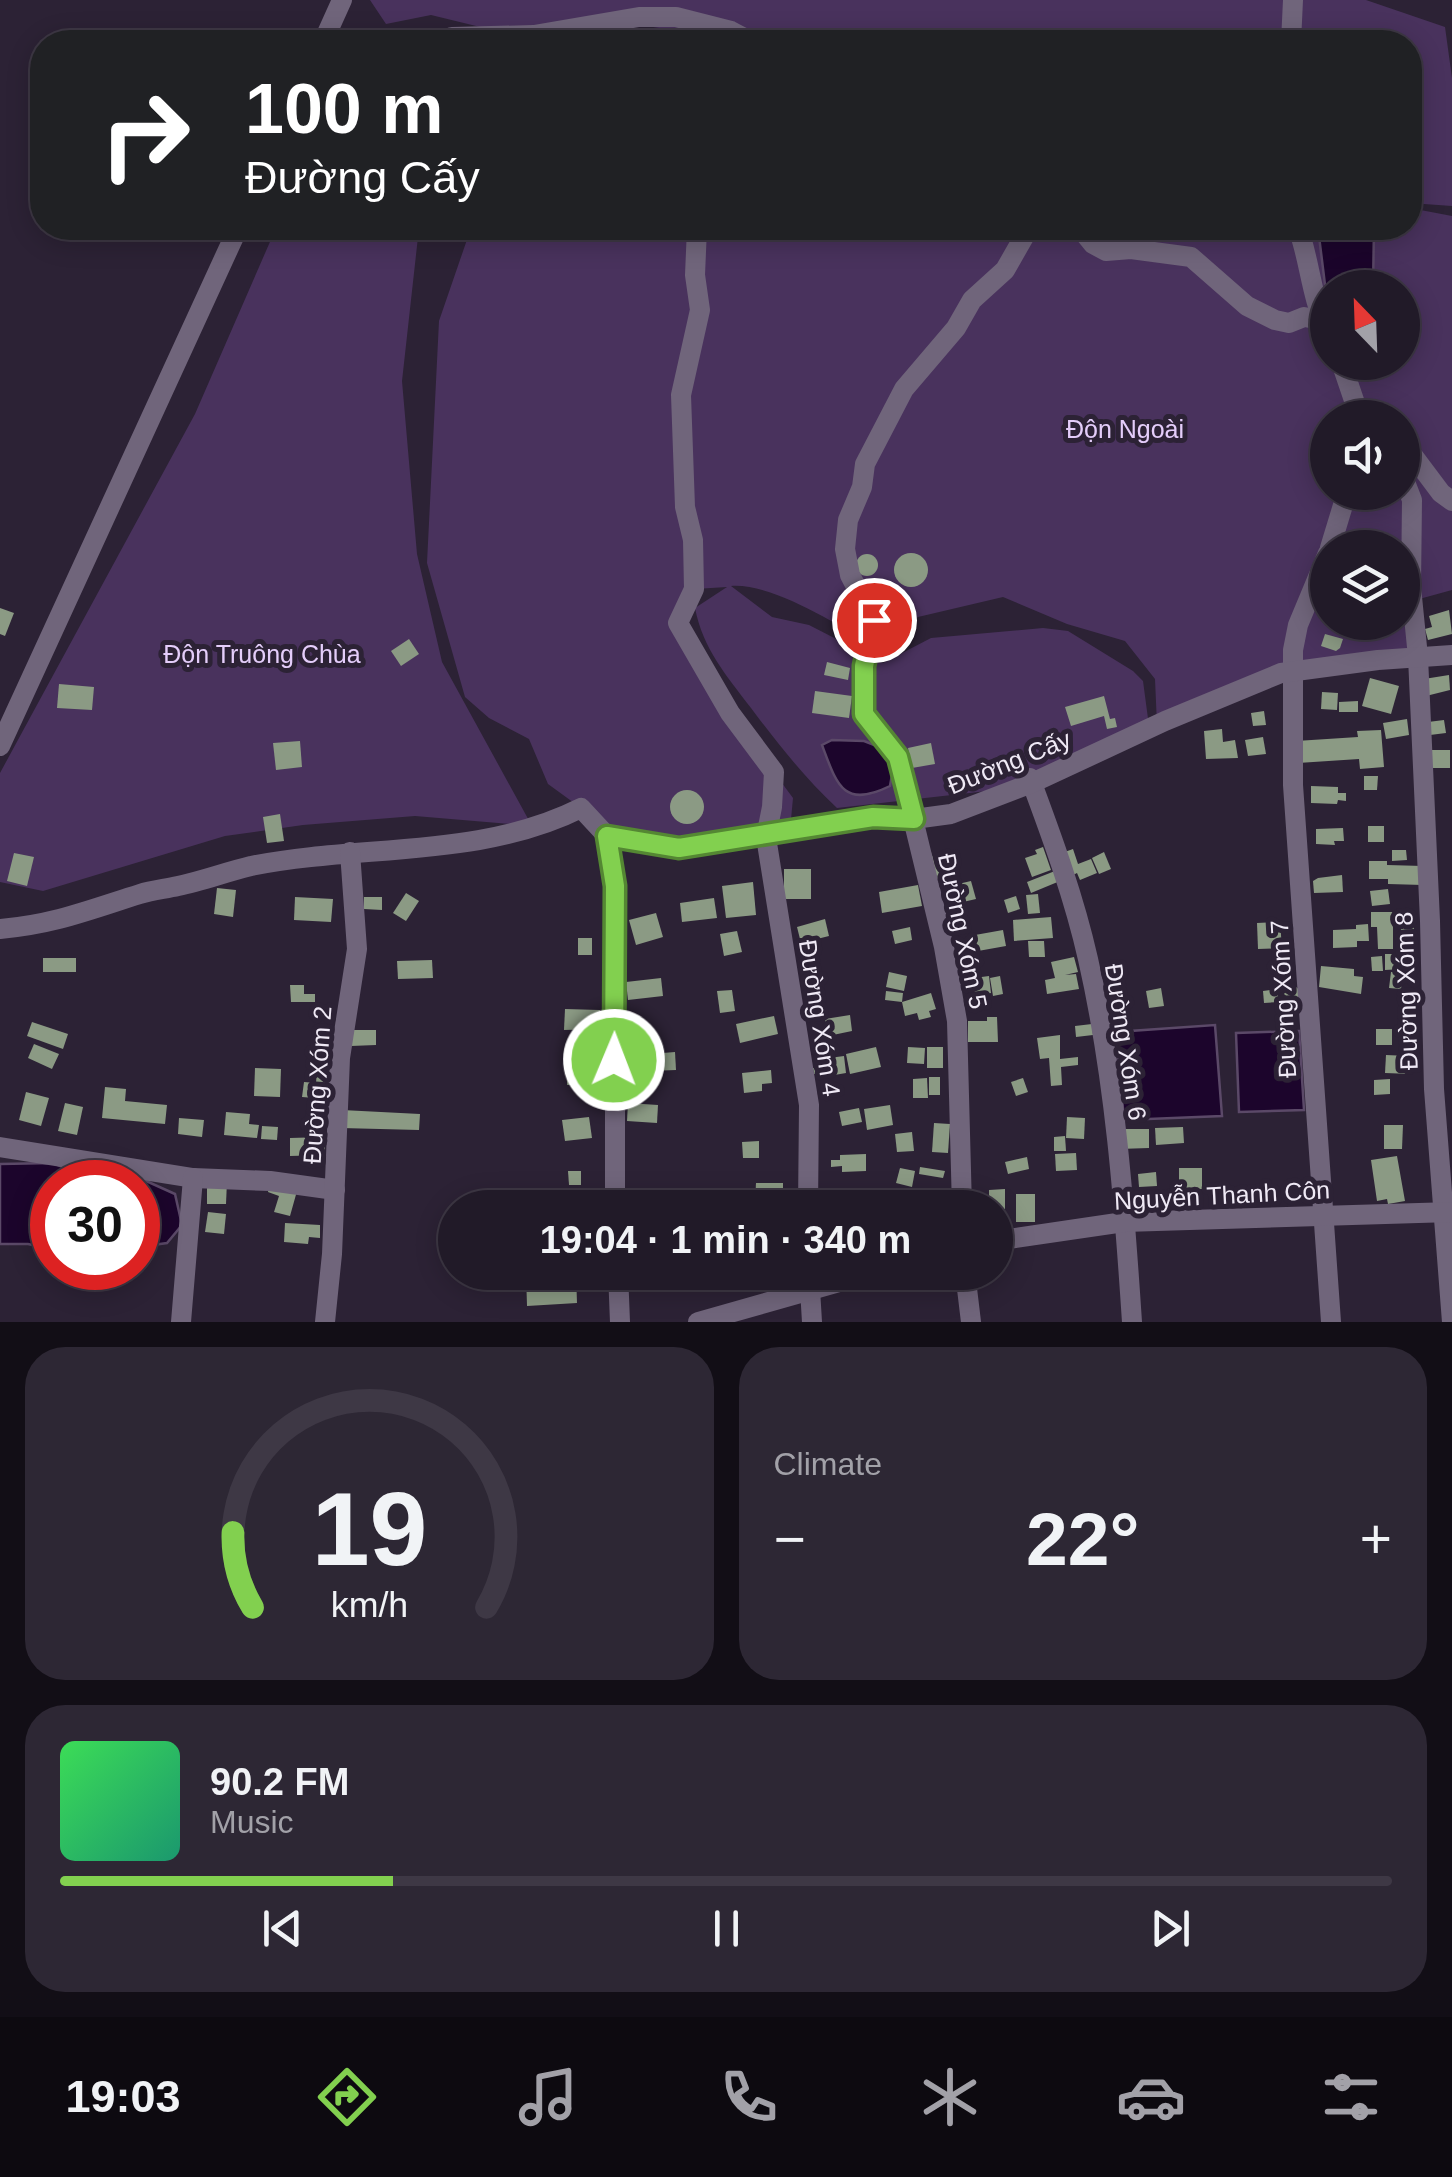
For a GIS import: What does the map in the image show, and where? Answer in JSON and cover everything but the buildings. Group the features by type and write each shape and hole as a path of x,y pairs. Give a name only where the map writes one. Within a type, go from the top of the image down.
{"street":[{"path":"328,30 342,0"},
{"path":"1292,30 1294,0"},
{"path":"577,30 639,17 676,17 728,30"},
{"path":"0,746 232,240"},
{"name":"Đường Xóm 4","path":"696,240 700,310 681,394 685,506 693,540 694,589 678,623 730,714 774,772 766,836 810,1104 808,1190"},
{"name":"Đường Xóm 5","path":"962,1190 957,1021 944,946 898,757 864,714 864,666 874,620 850,575 845,549 848,520 862,487 865,464 904,389 956,328 972,300 1006,270 1022,240"},
{"path":"1090,240 1106,251 1131,248 1191,257 1247,306 1274,320 1289,323 1304,317 1310,319"},
{"path":"1301,240 1310,271"},
{"path":"1348,380 1356,400"},
{"path":"1354,394 1358,400"},
{"path":"1354,394 1360,400"},
{"path":"1420,465 1441,494 1452,501"},
{"name":"Đường Xóm 8","path":"1412,510 1411,586 1418,658 1434,1088 1447,1212 1452,1322"},
{"name":"Đường Xóm 7","path":"1310,596 1298,625 1293,672 1293,785 1331,1322"},
{"name":"Đường Cấy","path":"350,852 480,840 556,820 580,808 607,836 679,848 873,817 914,819 951,814 1281,673 1452,656"},
{"name":"Đường Xóm 6","path":"1031,781 1067,881 1088,960 1113,1099 1132,1322"},
{"path":"607,836 615,886 615,1190"},
{"path":"0,929 56,922 142,893 249,867 350,852"},
{"name":"Đường Xóm 2","path":"325,1322 340,1058 356,949 350,852"},
{"path":"0,1147 193,1178 335,1190"},
{"path":"181,1322 193,1178"},
{"name":"Nguyễn Thanh Côn","path":"1013,1238 1124,1222 1447,1212"},
{"path":"619,1290 620,1322"},
{"path":"698,1322 790,1290"},
{"path":"810,1290 812,1322"},
{"path":"967,1290 971,1322"}],"green space":[{"path":"370,0 1366,0 1445,27 1452,78 1452,206 1422,204 1422,30 671,30 618,21 550,30 492,30 431,15 386,24"},
{"name":"Độn Ngoài","path":"1422,210 1452,216 1452,590 1420,599 1420,530 1310,530 1310,640 1416,640 1418,657 1281,673 1157,725 1155,679 1125,641 1067,624 1003,597 918,617 879,647 787,599 767,591 731,586 772,617 809,625 883,663 931,638 1043,628 1068,631 1143,681 1149,726 987,791 837,808 781,747 710,649 695,608 727,587 695,589 678,624 730,713 793,798 790,830 679,848 607,836 581,808 548,784 529,739 489,718 465,697 427,563 439,321 467,240 1422,240"},
{"name":"Độn Truông Chùa","path":"271,240 418,240 402,381 417,554 442,662 532,826 415,816 303,825 225,836 43,891 0,882 0,773 195,414"}],"shaded area":[{"path":"1319,240 1374,240 1373,270 1323,270"},
{"path":"832,740 864,741 882,748 893,769 890,786 862,795 844,789 832,772 822,745"},
{"path":"1215,1025 1222,1116 1124,1120 1116,1032"},
{"path":"1299,1031 1304,1110 1239,1112 1236,1033"},
{"path":"30,1163 30,1244 0,1244 0,1164"},
{"path":"160,1187 175,1194 182,1225 167,1243 160,1244"}],"route":[{"path":"614,1060 615,886 607,836 679,848 873,817 914,819 898,757 864,714 864,666 874,620"}]}
